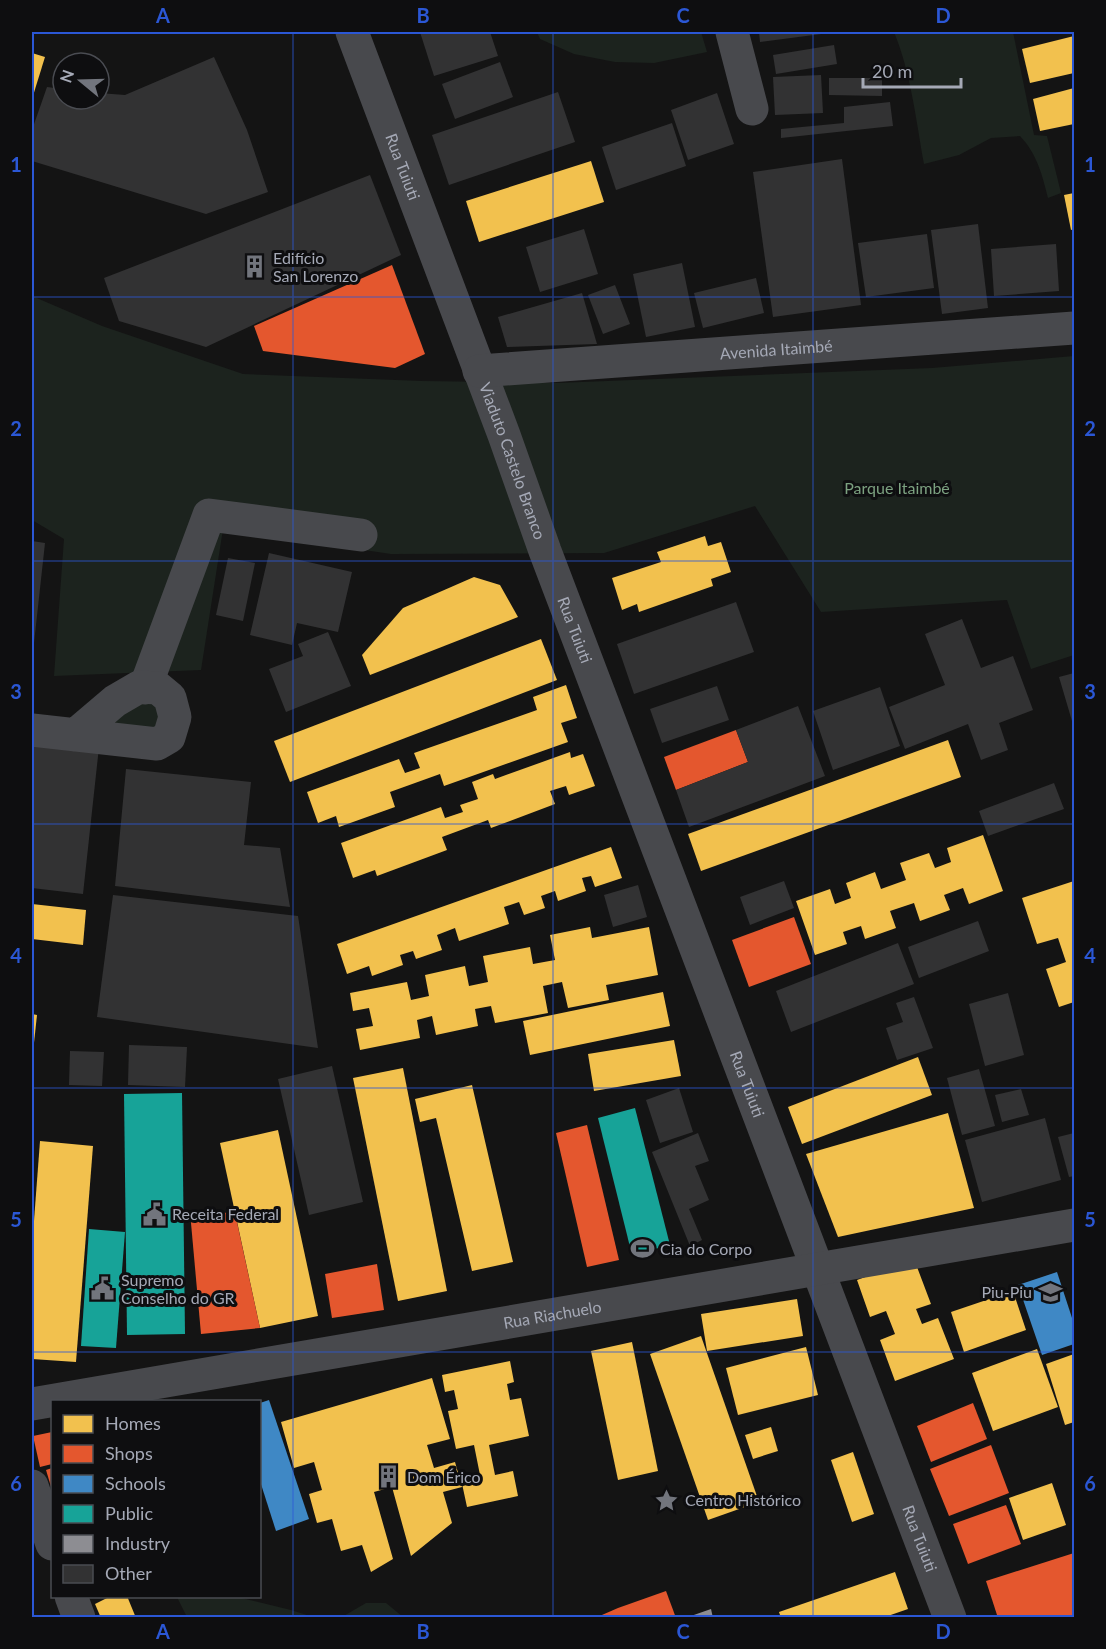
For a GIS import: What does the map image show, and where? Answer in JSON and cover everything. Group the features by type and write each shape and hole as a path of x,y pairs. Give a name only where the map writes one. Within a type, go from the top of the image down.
{"street":[{"name":"Rua Tuiuti","path":"352,32 479,371"},
{"path":"732,32 752,109"},
{"name":"Avenida Itaimbé","path":"479,371 1074,328"},
{"name":"Viaduto Castelo Branco","path":"479,371 544,551"},
{"path":"145,688 203,514 361,535"},
{"name":"Rua Tuiuti","path":"544,551 950,1617"},
{"path":"32,730 75,735 157,744 169,737 175,717 170,698 158,688 138,687 115,701 75,735"},
{"name":"Rua Riachuelo","path":"55,1400 1074,1225"},
{"name":"Rua Riachuelo","path":"32,1404 51,1401"},
{"path":"32,1486 51,1541"},
{"path":"72,1598 79,1617"}],"green space":[{"path":"537,32 701,32 707,52 654,63 615,62 574,54 540,39"},
{"path":"894,32 1013,32 1034,135 1047,136 1061,193 1048,198 1035,157 1020,136 991,138 959,155 924,164 909,80"},
{"name":"Parque Itaimbé","path":"32,296 102,326 243,374 422,381 557,383 932,368 1074,356 1074,655 1031,669 1007,600 821,612 755,506 604,553 391,554 223,529 201,670 54,676 64,539 32,520"},
{"path":"138,699 153,702 163,720 151,732 101,724"},
{"path":"178,1598 241,1598 313,1617 187,1617"},
{"path":"366,1603 386,1603 403,1617 342,1617"}],"building: Homes":[{"path":"1074,36 1074,73 1030,83 1022,49"},
{"path":"32,53 45,57 32,99"},
{"path":"1074,88 1074,124 1040,131 1033,99"},
{"path":"591,161 604,202 479,242 466,201"},
{"path":"1074,193 1074,229 1071,230 1064,195"},
{"path":"705,536 708,546 721,542 731,572 711,579 713,586 639,612 637,604 622,610 612,578 661,562 657,552"},
{"path":"474,577 500,585 518,617 370,675 362,655 403,608"},
{"path":"541,639 557,680 290,782 274,741"},
{"path":"566,685 577,718 561,723 568,742 444,786 440,774 390,792 395,807 339,827 336,816 318,823 307,792 399,759 405,773 420,768 414,753 537,710 533,697"},
{"path":"948,740 961,777 701,871 688,834"},
{"path":"570,752 571,758 583,754 595,786 569,795 566,786 550,791 555,804 491,828 488,820 442,837 447,850 377,876 375,870 353,878 341,843 441,807 445,818 463,812 460,805 478,799 472,782 493,774 495,779"},
{"path":"983,835 1003,891 969,904 963,888 944,895 950,910 920,921 914,903 890,911 896,928 865,939 861,926 843,932 847,944 815,955 796,901 830,889 835,904 851,898 846,883 875,872 881,889 906,880 900,863 929,853 935,868 951,862 947,848"},
{"path":"611,847 622,878 595,887 591,876 582,878 586,891 558,901 555,891 541,896 545,908 524,915 519,902 504,907 509,924 459,941 455,928 437,935 442,950 416,959 413,951 400,955 403,965 372,976 369,966 347,974 337,944"},
{"path":"1074,881 1074,1002 1059,1007 1046,969 1066,962 1058,938 1037,944 1022,898"},
{"path":"32,904 86,910 83,945 32,939"},
{"path":"590,927 592,938 649,927 658,975 606,985 609,1000 568,1008 562,982 543,986 548,1013 495,1023 491,1006 475,1009 478,1026 436,1035 432,1016 417,1020 420,1038 360,1050 356,1029 373,1026 369,1008 353,1011 350,993 407,982 411,1000 429,996 425,975 465,966 469,986 488,982 483,956 530,947 533,964 555,960 550,935"},
{"path":"663,992 670,1026 530,1055 523,1021"},
{"path":"32,1014 37,1015 33,1052 32,1052"},
{"path":"674,1040 681,1076 594,1091 588,1054"},
{"path":"918,1057 932,1095 802,1144 788,1107"},
{"path":"403,1068 447,1291 398,1301 353,1078"},
{"path":"472,1085 513,1262 472,1271 436,1118 420,1122 415,1099"},
{"path":"948,1113 974,1208 838,1237 806,1154"},
{"path":"278,1130 318,1316 260,1328 220,1143"},
{"path":"40,1141 93,1146 76,1362 32,1359 32,1247"},
{"path":"914,1259 931,1304 916,1309 922,1324 938,1318 954,1359 895,1381 880,1340 895,1334 886,1311 870,1317 857,1280"},
{"path":"1013,1291 1026,1330 964,1352 951,1312"},
{"path":"797,1299 803,1336 707,1351 701,1314"},
{"path":"701,1336 759,1502 708,1520 650,1354"},
{"path":"632,1342 658,1471 618,1480 591,1351"},
{"path":"806,1347 818,1395 738,1415 726,1368"},
{"path":"1037,1349 1058,1407 993,1431 972,1373"},
{"path":"1074,1354 1074,1422 1065,1425 1046,1364"},
{"path":"510,1361 514,1382 507,1384 510,1400 521,1398 529,1436 489,1445 495,1475 513,1471 518,1496 467,1507 461,1479 480,1475 474,1445 456,1449 448,1411 458,1409 454,1390 445,1392 442,1375"},
{"name":"Dom Érico","path":"432,1378 450,1439 427,1445 434,1468 455,1462 462,1487 443,1492 452,1523 411,1556 392,1487 374,1492 393,1559 371,1572 362,1545 341,1551 332,1519 317,1523 309,1494 322,1490 314,1462 294,1468 281,1422"},
{"path":"771,1427 778,1451 753,1459 745,1435"},
{"path":"853,1452 874,1514 852,1522 831,1460"},
{"path":"1052,1483 1066,1525 1023,1540 1009,1498"},
{"path":"895,1572 908,1609 882,1618 781,1618 779,1612"},
{"path":"107,1598 128,1598 136,1618 101,1618 95,1604"}],"building: Shops":[{"path":"392,265 425,354 395,368 263,351 254,326"},
{"path":"736,730 748,762 676,790 664,757"},
{"path":"794,917 811,964 749,987 732,940"},
{"path":"587,1125 619,1260 587,1267 556,1133"},
{"path":"190,1212 235,1213 260,1328 201,1334"},
{"path":"377,1264 384,1310 332,1318 325,1274"},
{"path":"973,1403 987,1439 931,1462 917,1426"},
{"path":"51,1432 51,1464 40,1467 33,1436"},
{"path":"991,1445 1009,1493 949,1516 930,1469"},
{"path":"51,1468 51,1487 46,1470"},
{"path":"1006,1505 1021,1544 968,1564 953,1524"},
{"path":"1074,1553 1074,1618 998,1618 986,1581"},
{"path":"666,1591 676,1618 595,1618 618,1608"}],"building: Schools":[{"path":"1057,1272 1074,1324 1074,1344 1042,1355 1018,1285"},
{"path":"269,1400 309,1519 276,1531 261,1484 261,1403"}],"building: Public":[{"name":"Receita Federal","path":"182,1093 185,1334 127,1335 124,1094"},
{"path":"635,1108 670,1245 632,1255 598,1118"},
{"name":"Supremo Conselho do GR","path":"89,1229 125,1232 116,1348 81,1346"}],"building: Industry":[{"path":"711,1609 713,1618 688,1618 688,1617"}],"building: Other":[{"path":"420,32 490,32 498,56 434,76"},
{"path":"759,32 829,32 829,33 760,42"},
{"path":"834,45 837,64 776,74 773,55"},
{"path":"214,57 247,130 268,192 206,214 32,161 32,130 47,87 51,88 51,111 111,111 111,94 125,95"},
{"path":"500,62 513,97 455,119 442,84"},
{"path":"821,75 823,113 775,115 773,77"},
{"path":"829,78 882,78 882,96 829,95"},
{"path":"558,92 575,142 449,185 432,135"},
{"path":"717,93 734,144 688,160 671,110"},
{"path":"890,102 893,126 781,138 781,129 844,123 844,107"},
{"path":"672,123 686,166 616,190 602,147"},
{"path":"842,159 861,305 773,317 753,172"},
{"name":"Edifício San Lorenzo","path":"370,175 401,255 206,347 119,321 104,278"},
{"path":"978,224 988,308 942,314 931,230"},
{"path":"584,229 598,274 540,292 526,247"},
{"path":"927,234 934,288 866,297 858,243"},
{"path":"1056,244 1059,291 994,296 991,249"},
{"path":"682,263 695,327 646,337 633,274"},
{"path":"756,278 764,313 703,328 694,293"},
{"path":"615,285 630,324 603,334 588,295"},
{"path":"582,293 597,344 507,347 498,317"},
{"path":"32,541 45,543 33,652 32,652"},
{"path":"269,553 352,572 338,632 297,623 292,645 250,635"},
{"path":"228,558 255,563 243,621 216,615"},
{"path":"736,602 754,652 634,694 617,644"},
{"path":"962,619 981,668 1013,656 1033,710 999,723 1008,750 981,760 968,724 905,749 889,707 945,685 925,634"},
{"path":"328,632 351,686 286,712 269,669 303,656 298,644"},
{"path":"1074,673 1074,720 1072,721 1059,677"},
{"path":"717,686 729,720 662,743 650,709"},
{"path":"880,687 900,746 833,770 813,711"},
{"path":"798,706 825,776 689,827 676,790 748,762 736,730"},
{"path":"33,740 99,747 83,894 32,888"},
{"path":"126,769 251,782 244,845 280,848 290,907 115,886"},
{"path":"1054,783 1064,809 988,836 979,811"},
{"path":"784,881 794,908 750,925 740,897"},
{"path":"638,885 647,917 613,927 604,895"},
{"path":"113,895 298,916 318,1048 97,1017"},
{"path":"978,921 989,951 919,978 908,947"},
{"path":"898,943 914,984 791,1032 776,991"},
{"path":"1008,993 1024,1055 985,1066 969,1004"},
{"path":"914,997 933,1048 897,1060 886,1028 903,1022 896,1003"},
{"path":"129,1045 187,1047 185,1087 128,1085"},
{"path":"70,1051 104,1052 102,1086 69,1085"},
{"path":"332,1066 363,1202 309,1215 278,1079"},
{"path":"979,1069 995,1126 962,1135 947,1078"},
{"path":"679,1088 693,1132 660,1143 646,1100"},
{"path":"1021,1089 1029,1115 1002,1122 995,1095"},
{"path":"1045,1118 1061,1180 982,1202 965,1140"},
{"path":"698,1133 709,1161 695,1166 709,1200 689,1209 702,1240 690,1246 652,1152"},
{"path":"1074,1133 1074,1176 1069,1177 1058,1137"}],"place":[{"name":"Edifício San Lorenzo","path":"255,267"},
{"name":"Receita Federal","path":"154,1214"},
{"name":"Cia do Corpo","path":"642,1249"},
{"name":"Supremo Conselho do GR","path":"103,1289"},
{"name":"Piu-Piu","path":"1050,1292"},
{"name":"Dom Érico","path":"389,1477"},
{"name":"Centro Histórico","path":"667,1500"}]}
